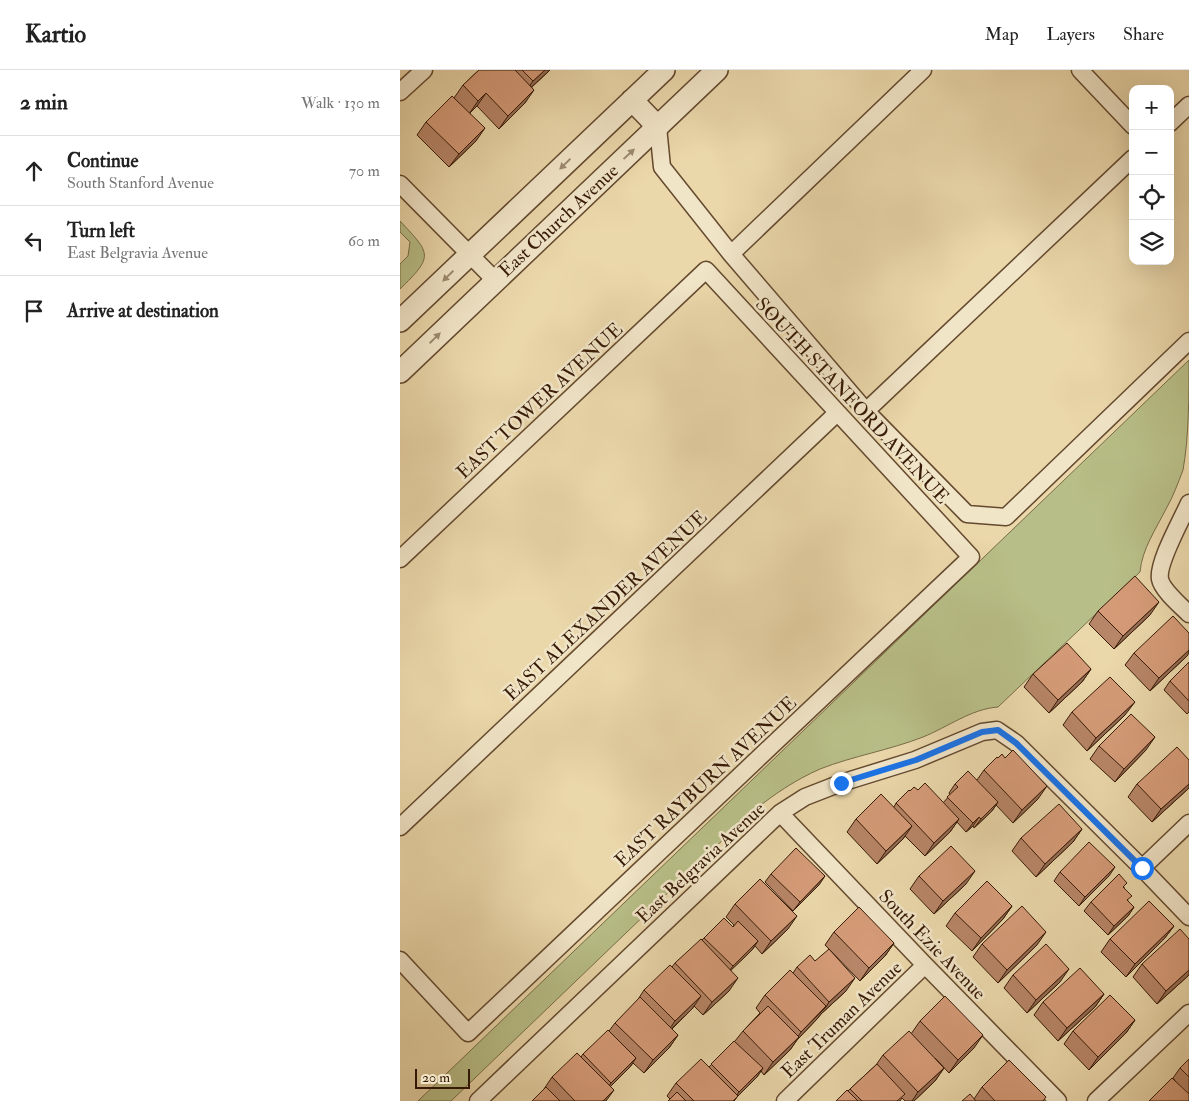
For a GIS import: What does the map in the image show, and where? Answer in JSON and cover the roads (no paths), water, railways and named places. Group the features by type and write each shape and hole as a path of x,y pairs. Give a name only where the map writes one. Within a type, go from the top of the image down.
{"street":[{"path":"400,92 424,70"},
{"name":"East Church Avenue","path":"400,321 664,70"},
{"name":"East Church Avenue","path":"400,372 717,70"},
{"path":"731,254 923,70"},
{"path":"1080,70 1129,122"},
{"path":"632,100 658,127 662,167 731,254 866,412 967,514 1006,517 1189,341"},
{"path":"1174,119 1189,105"},
{"path":"866,412 1129,162"},
{"path":"400,184 495,280"},
{"name":"SOUTH STANFORD AVENUE","path":"706,270 970,558"},
{"name":"EAST TOWER AVENUE","path":"400,559 706,270"},
{"name":"EAST ALEXANDER AVENUE","path":"400,827 837,413"},
{"path":"1189,503 1162,560 1160,578 1166,591 1189,614"},
{"name":"EAST RAYBURN AVENUE","path":"400,960 468,1033 970,558"},
{"name":"East Belgravia Avenue","path":"478,1101 780,813 805,797 841,783 916,760 982,732 998,730 1016,743 1142,868"},
{"name":"South Ezie Avenue","path":"780,813 1058,1101"},
{"path":"1189,823 1142,868 1189,917"},
{"name":"East Truman Avenue","path":"785,1101 925,965"},
{"path":"1096,1101 1189,1013"}]}
